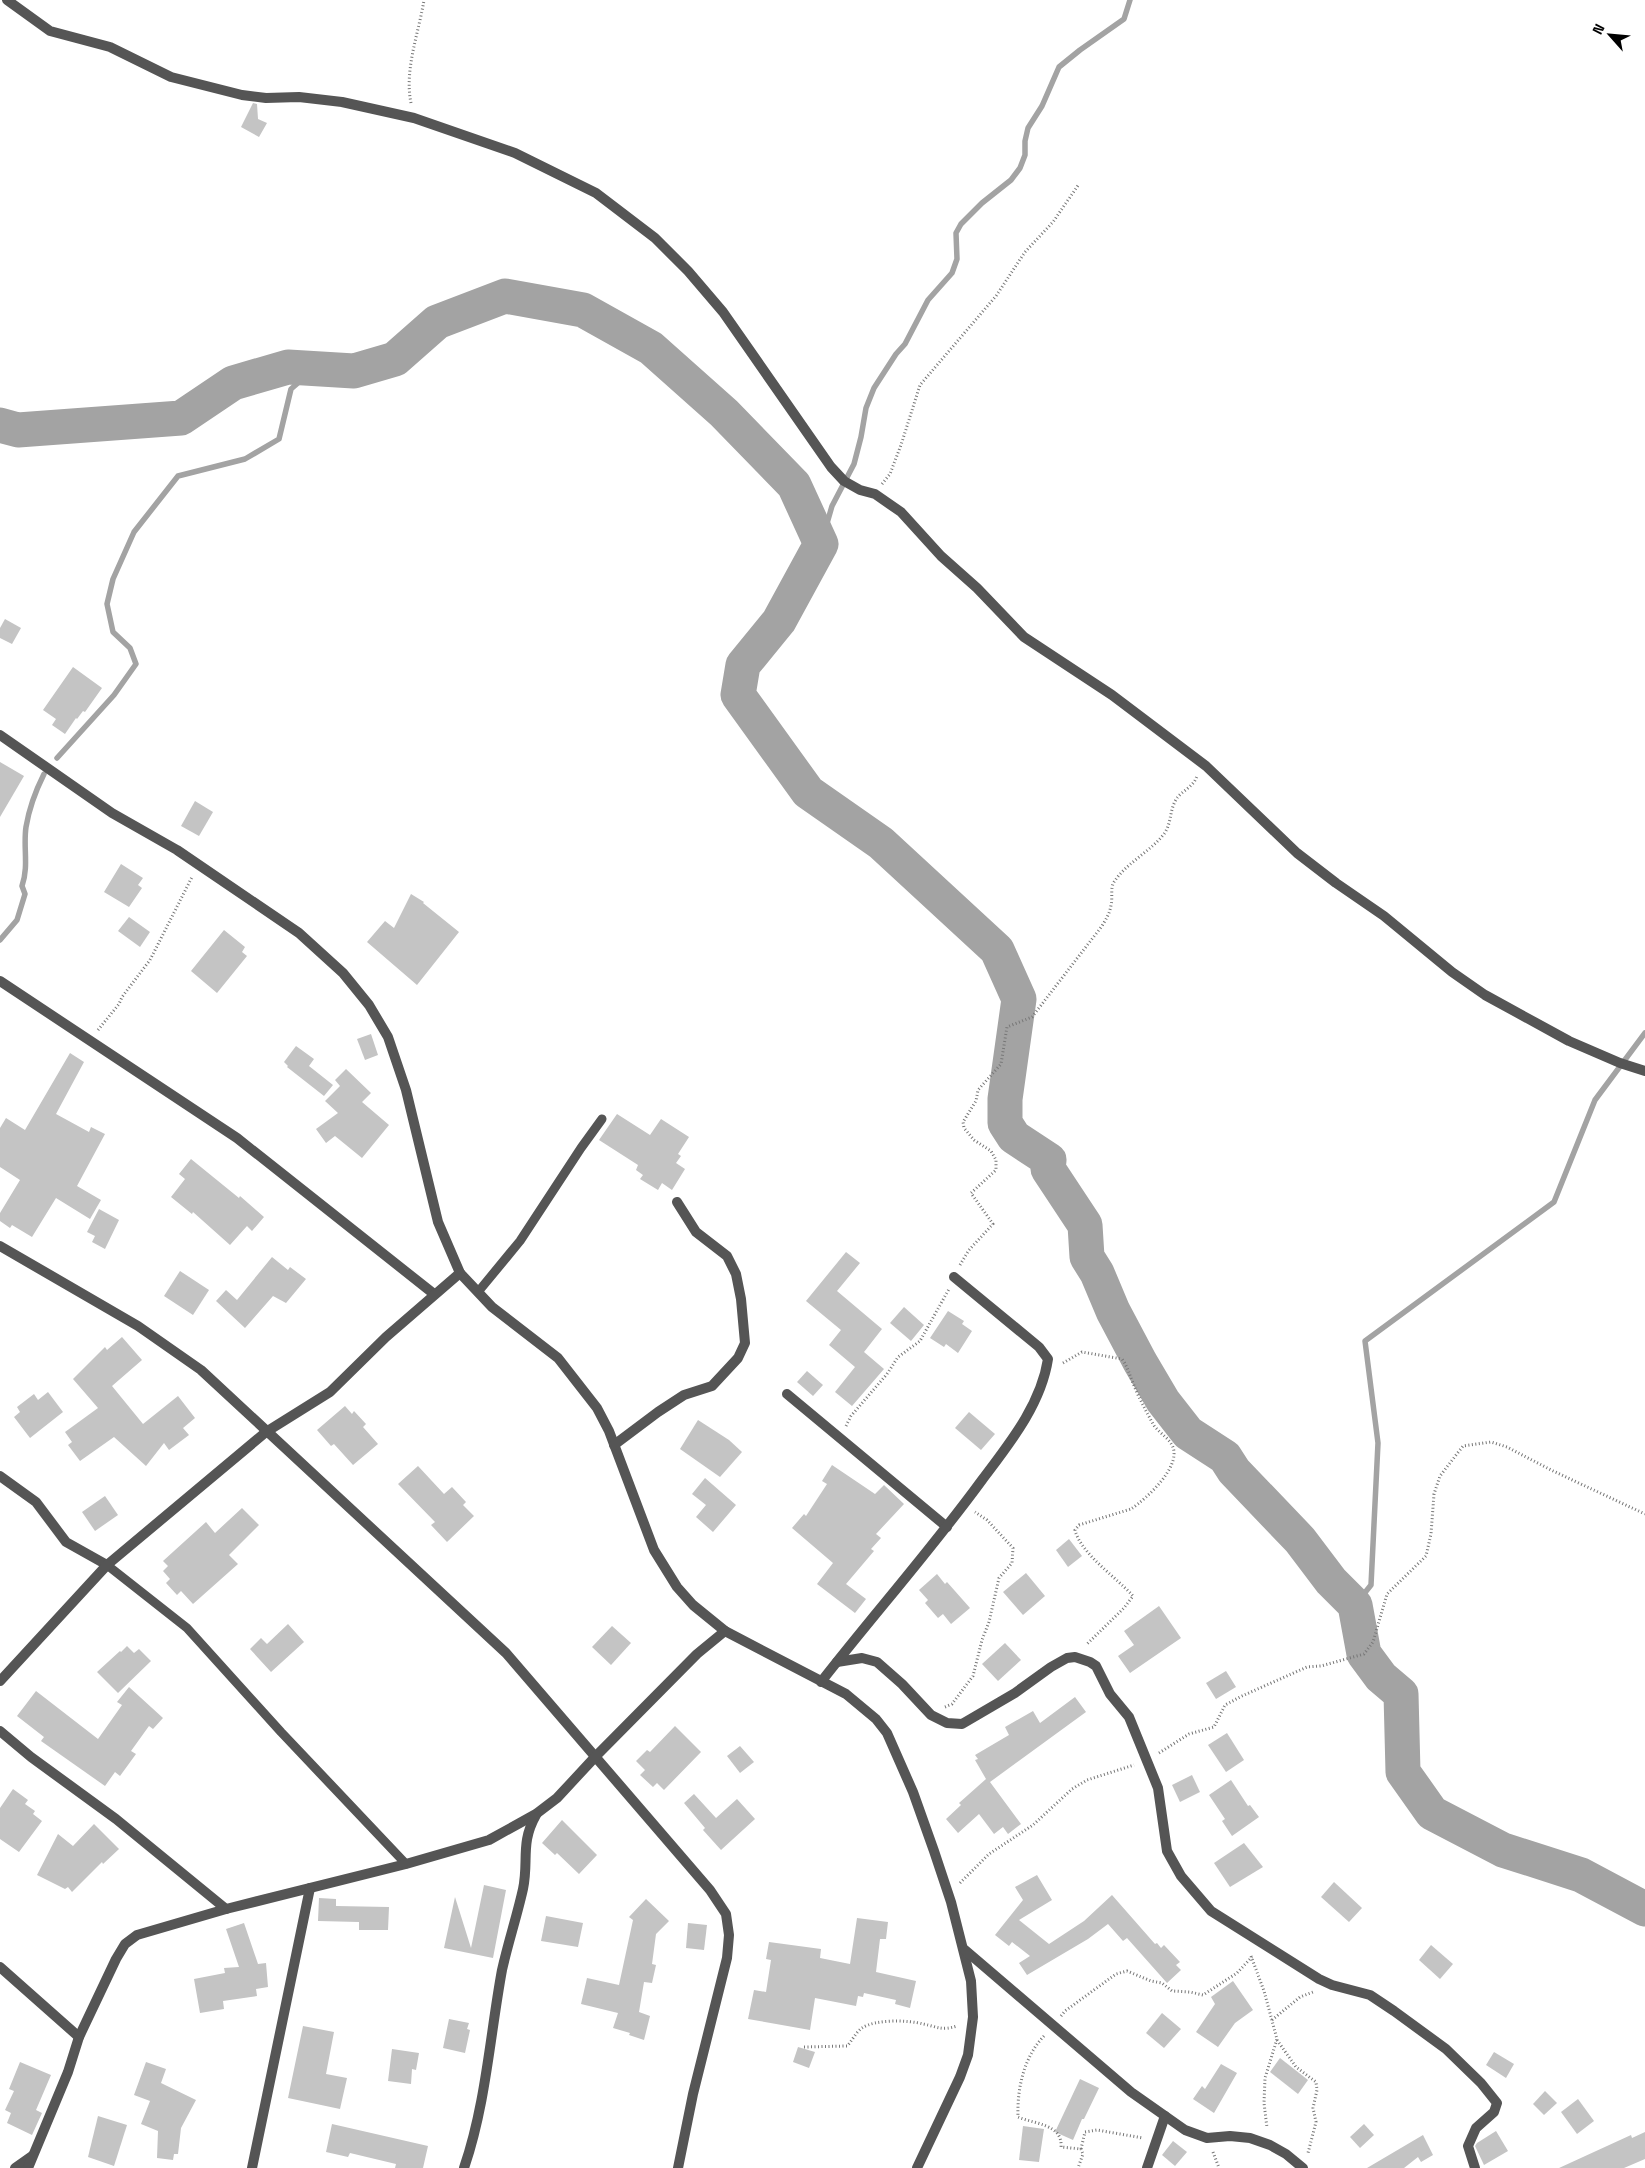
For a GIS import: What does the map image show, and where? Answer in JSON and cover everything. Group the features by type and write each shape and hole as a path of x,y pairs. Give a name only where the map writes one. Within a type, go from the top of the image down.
{"street":[{"path":"7,0 50,31 110,48 171,78 242,95 266,98 299,97 325,100 414,118 514,153 596,193 655,238 682,264 723,312 831,467 844,481 860,490 875,494 901,512 941,556 977,588 1024,637 1112,696 1201,763 1297,853 1384,916 1469,985 1569,1041 1620,1063 1645,1071"},
{"path":"0,735 52,769 112,813 198,865 300,933 343,973 368,1005 388,1037 406,1090 438,1222 460,1273 492,1306 558,1358 597,1408 614,1445 649,1536 664,1567 677,1587 693,1605 725,1631 846,1694 876,1719 891,1740 934,1851 972,1982 973,2017 968,2055 918,2168"},
{"path":"0,980 237,1138 434,1294"},
{"path":"614,1445 684,1395 712,1386 738,1358 745,1343 736,1274 727,1256 696,1232 677,1202"},
{"path":"0,1246 138,1326 201,1370 506,1653 710,1890 726,1914 729,1935 727,1958 693,2094 678,2168"},
{"path":"0,1681 108,1564 266,1432 330,1392 386,1337 460,1273"},
{"path":"821,1682 947,1527 1023,1424 1046,1372 1048,1359 1038,1347 954,1277"},
{"path":"787,1394 947,1527"},
{"path":"0,1476 36,1502 66,1542 108,1564"},
{"path":"28,2168 68,2072 79,2036 116,1958 125,1944 137,1935 226,1908 406,1864 489,1840 536,1814 557,1798 696,1654 725,1631"},
{"path":"837,1662 862,1658 877,1662 902,1684 931,1715 948,1723 962,1724 1015,1693 1051,1666 1067,1658 1083,1658 1096,1666 1110,1694 1129,1717 1158,1788 1167,1851 1180,1876 1211,1911 1319,1979 1332,1985 1343,1986 1370,1995 1446,2049 1497,2103 1494,2112 1476,2128 1468,2146 1475,2168"},
{"path":"0,1731 116,1819 226,1908"},
{"path":"464,2168 476,2122 502,1968 524,1885 525,1846 530,1826 536,1814"},
{"path":"252,2168 310,1888"},
{"path":"964,1950 1131,2092 1186,2130 1207,2138 1230,2136 1250,2138 1270,2144 1303,2167"},
{"path":"0,1967 79,2036"},
{"path":"1147,2168 1165,2116"},
{"path":"15,2168 33,2155"}],"lane":[{"path":"478,1292 520,1241 580,1148 602,1119"},
{"path":"108,1564 187,1628 281,1732 406,1864"}],"path":[{"path":"414,118 408,91 424,0"},
{"path":"875,494 890,474 902,445 920,385 996,296 1025,252 1053,222 1079,184"},
{"path":"840,1438 851,1416 887,1374 898,1357 920,1341 941,1306 969,1250 993,1224 971,1193 996,1170 996,1160 991,1152 974,1140 964,1128 963,1122 976,1101 978,1090 1001,1064 1007,1027 1032,1017 1102,926 1112,904 1112,885 1119,875 1163,836 1169,826 1171,808 1178,796 1196,779 1201,763"},
{"path":"91,1041 150,960 198,865"},
{"path":"1046,1372 1082,1352 1122,1359 1129,1368 1132,1382 1152,1424 1172,1445 1174,1457 1173,1465 1164,1477 1138,1504 1131,1509 1079,1525 1075,1530 1077,1539 1090,1555 1133,1596 1124,1608 1075,1657"},
{"path":"1351,1657 1364,1654 1373,1642 1388,1594 1426,1556 1431,1534 1434,1494 1440,1476 1463,1446 1490,1442 1508,1447 1550,1470 1645,1514"},
{"path":"931,1715 952,1704 973,1676 982,1640 989,1622 999,1578 1012,1563 1012,1548 987,1520 964,1504"},
{"path":"1249,1935 1252,1957 1264,1991 1277,2039 1296,2067 1316,2082 1317,2090 1313,2108 1316,2122 1314,2136 1303,2167"},
{"path":"1081,2149 1061,2147 1062,2141 1054,2129 1018,2116 1017,2104 1026,2063 1039,2041 1065,2011 1116,1974 1127,1971 1150,1981 1162,1983 1172,1991 1203,1995 1238,1973 1252,1957"},
{"path":"1272,2020 1300,1997 1320,1990 1343,1986"},
{"path":"804,2047 847,2046 863,2028 884,2022 904,2021 947,2029 973,2017"},
{"path":"1270,2144 1266,2125 1264,2092 1268,2067 1277,2039"},
{"path":"1078,2168 1083,2154 1081,2149 1085,2132 1097,2130 1156,2140"}],"building":[{"path":"253,103 257,104 258,119 267,123 259,137 241,127"},
{"path":"5,619 21,628 12,644 0,638 0,628"},
{"path":"73,667 102,688 85,712 83,711 76,718 65,734 52,725 56,719 43,710"},
{"path":"0,762 24,776 0,817"},
{"path":"195,801 213,812 199,836 181,826"},
{"path":"121,864 143,878 138,885 142,888 129,907 104,892"},
{"path":"411,894 424,902 459,932 417,985 367,942 385,921 394,928"},
{"path":"129,917 150,932 140,947 118,931"},
{"path":"224,930 245,947 242,952 247,956 217,993 191,971"},
{"path":"371,1034 378,1055 365,1060 357,1039"},
{"path":"296,1046 314,1059 309,1066 333,1085 324,1096 287,1067 284,1062"},
{"path":"70,1053 84,1062 56,1114 89,1132 91,1127 105,1134 77,1186 101,1200 90,1219 56,1198 32,1237 12,1225 10,1228 0,1221 0,1213 20,1180 0,1167 0,1128 6,1118 25,1130"},
{"path":"346,1069 371,1093 362,1102 389,1125 362,1158 335,1136 326,1143 316,1129 338,1113 325,1101 340,1086 335,1080"},
{"path":"617,1114 650,1135 661,1119 689,1137 678,1154 681,1156 676,1163 685,1169 672,1190 662,1183 658,1190 640,1179 643,1175 636,1170 638,1165 599,1140"},
{"path":"191,1159 239,1198 240,1196 264,1217 252,1231 247,1226 230,1245 193,1212 192,1214 171,1197 185,1179 179,1174"},
{"path":"99,1209 119,1220 105,1249 92,1242 95,1236 87,1232"},
{"path":"846,1252 860,1263 837,1291 882,1329 864,1352 884,1369 852,1406 835,1392 855,1367 829,1345 841,1330 806,1301"},
{"path":"272,1257 288,1270 290,1267 306,1279 286,1303 273,1296 245,1328 216,1301 226,1290 237,1300"},
{"path":"180,1271 209,1290 193,1315 164,1296"},
{"path":"904,1307 924,1325 911,1341 890,1323"},
{"path":"948,1311 964,1321 962,1324 972,1331 958,1353 946,1344 944,1347 930,1338"},
{"path":"122,1337 142,1360 112,1386 143,1424 178,1396 195,1418 183,1428 189,1435 169,1450 164,1443 146,1466 114,1437 80,1461 68,1445 72,1442 65,1432 98,1408 73,1379 105,1347 107,1350"},
{"path":"807,1371 823,1385 813,1396 797,1382"},
{"path":"48,1392 63,1412 30,1438 14,1417 20,1412 17,1407 34,1394 38,1400"},
{"path":"345,1406 352,1414 354,1411 366,1424 363,1427 378,1444 353,1465 334,1444 331,1446 317,1430"},
{"path":"969,1412 995,1434 981,1450 955,1428"},
{"path":"698,1420 729,1440 742,1452 720,1477 680,1449"},
{"path":"832,1465 875,1494 884,1485 904,1504 876,1534 881,1538 871,1549 874,1551 846,1584 866,1599 855,1613 817,1584 833,1563 792,1528 804,1514 806,1516 827,1484 822,1481"},
{"path":"418,1466 444,1494 452,1487 466,1502 463,1505 474,1516 447,1542 431,1525 435,1522 398,1484"},
{"path":"705,1478 736,1505 713,1532 696,1517 706,1505 692,1494"},
{"path":"105,1496 118,1515 95,1531 82,1512"},
{"path":"242,1508 259,1525 229,1555 238,1564 193,1604 181,1591 177,1595 166,1583 170,1579 163,1571 168,1566 163,1561 206,1522 215,1533"},
{"path":"1069,1539 1082,1556 1068,1567 1056,1550"},
{"path":"1026,1573 1045,1596 1023,1615 1003,1592"},
{"path":"937,1574 945,1584 947,1582 970,1608 951,1624 943,1614 938,1618 925,1603 928,1600 919,1590"},
{"path":"1159,1606 1181,1638 1130,1673 1118,1656 1134,1645 1124,1631"},
{"path":"288,1624 304,1642 271,1672 250,1649 261,1638 267,1644"},
{"path":"612,1626 631,1643 611,1665 592,1647"},
{"path":"1005,1643 1021,1660 998,1681 982,1664"},
{"path":"127,1646 134,1653 139,1649 151,1661 118,1693 97,1672"},
{"path":"1226,1671 1236,1687 1216,1699 1206,1683"},
{"path":"129,1687 163,1718 153,1729 149,1726 131,1751 136,1754 120,1776 115,1772 105,1786 41,1741 44,1737 17,1716 36,1691 98,1739 122,1705 117,1702"},
{"path":"1075,1697 1086,1712 990,1782 1021,1824 1008,1834 1003,1827 994,1834 979,1814 958,1833 946,1819 961,1805 959,1803 986,1779 975,1760 978,1759 975,1755 1009,1735 1005,1727 1033,1711 1040,1723"},
{"path":"675,1726 701,1752 664,1790 657,1783 653,1787 640,1775 645,1770 636,1761 647,1750 650,1752"},
{"path":"1227,1733 1244,1760 1226,1772 1208,1745"},
{"path":"740,1746 754,1762 740,1773 727,1756"},
{"path":"1192,1775 1200,1792 1180,1802 1172,1785"},
{"path":"1231,1780 1248,1806 1250,1805 1259,1817 1232,1836 1222,1821 1225,1819 1209,1795"},
{"path":"13,1789 28,1800 25,1804 35,1811 33,1814 42,1821 19,1852 0,1839 0,1808"},
{"path":"694,1794 716,1818 737,1799 755,1819 721,1850 703,1830 705,1828 684,1803"},
{"path":"562,1820 597,1855 579,1874 557,1853 555,1855 542,1843"},
{"path":"94,1824 119,1849 103,1864 102,1862 72,1892 68,1887 65,1889 37,1875 58,1834 73,1846"},
{"path":"1244,1843 1263,1867 1230,1887 1214,1863"},
{"path":"1037,1875 1052,1900 1019,1920 1049,1944 1084,1921 1112,1895 1155,1944 1157,1943 1161,1948 1164,1945 1180,1962 1176,1965 1181,1970 1167,1983 1127,1938 1123,1941 1108,1924 1088,1939 1027,1975 1019,1963 1030,1956 1012,1942 1009,1946 995,1935 1023,1900 1015,1887"},
{"path":"1334,1882 1362,1908 1349,1922 1321,1897"},
{"path":"484,1885 506,1890 493,1958 444,1948 455,1897 471,1948"},
{"path":"319,1898 336,1899 336,1906 389,1907 388,1930 359,1930 359,1922 318,1921"},
{"path":"646,1899 669,1921 656,1934 652,1964 656,1965 652,1983 644,1982 639,2012 650,2016 644,2040 613,2028 618,2013 581,2004 587,1978 619,1985 633,1920 629,1917"},
{"path":"546,1916 583,1923 578,1947 541,1941"},
{"path":"857,1918 888,1922 886,1939 880,1939 876,1972 916,1981 910,2008 895,2004 896,2000 864,1993 863,1997 858,1996 856,2006 815,1998 810,2030 748,2019 754,1990 766,1992 771,1960 766,1959 769,1942 821,1949 820,1958 850,1964"},
{"path":"244,1923 258,1964 266,1963 268,1987 256,1989 257,1996 223,2001 224,2009 200,2013 194,1979 225,1973 224,1968 239,1967 226,1929"},
{"path":"688,1923 707,1925 704,1950 686,1948"},
{"path":"1431,1945 1453,1964 1440,1979 1419,1960"},
{"path":"1233,1981 1253,2010 1235,2023 1218,2047 1196,2032 1215,2004 1211,1997"},
{"path":"1162,2013 1181,2029 1164,2048 1146,2033"},
{"path":"449,2019 469,2023 467,2029 470,2030 465,2053 443,2048"},
{"path":"303,2026 334,2032 326,2074 347,2078 340,2109 288,2098"},
{"path":"798,2047 815,2052 809,2068 793,2062"},
{"path":"392,2049 419,2053 416,2070 412,2069 411,2084 388,2081"},
{"path":"1494,2052 1514,2064 1506,2078 1486,2065"},
{"path":"1280,2058 1308,2080 1298,2094 1270,2072"},
{"path":"20,2062 51,2075 36,2110 42,2113 32,2135 7,2123 11,2113 5,2110 14,2091 9,2089"},
{"path":"146,2062 166,2069 161,2083 196,2100 181,2128 178,2154 174,2154 173,2160 157,2158 158,2131 141,2124 150,2101 134,2095"},
{"path":"1221,2064 1237,2073 1214,2113 1193,2099 1202,2086 1205,2089"},
{"path":"1080,2079 1099,2088 1073,2140 1055,2132"},
{"path":"1545,2091 1557,2103 1544,2115 1533,2104"},
{"path":"1578,2099 1594,2121 1577,2134 1561,2112"},
{"path":"98,2116 127,2125 114,2166 88,2157"},
{"path":"332,2124 428,2146 423,2168 395,2168 396,2164 350,2153 348,2157 326,2152"},
{"path":"1364,2124 1374,2135 1360,2148 1350,2137"},
{"path":"1023,2126 1044,2129 1039,2162 1019,2160"},
{"path":"1496,2131 1508,2151 1484,2165 1475,2146"},
{"path":"1645,2132 1645,2159 1624,2168 1559,2168 1631,2135 1632,2138"},
{"path":"1423,2135 1433,2155 1421,2162 1418,2157 1404,2168 1367,2168"},
{"path":"1173,2141 1187,2152 1175,2166 1162,2155"}],"waterway":[{"path":"821,544 832,506 854,464 866,408 874,388 896,354 905,344 928,300 952,273 957,259 956,233 961,224 982,203 1011,180 1020,168 1025,155 1025,141 1028,128 1042,106 1059,67 1124,19 1130,0"},
{"path":"0,425 18,430 181,418 233,383 288,367 354,371 395,359 437,322 505,296 583,310 651,348 724,413 794,485 821,544 779,621 743,665 738,695 808,792 881,843 997,950 1019,999 1005,1099 1005,1123 1014,1137 1049,1160 1048,1169 1085,1225 1087,1257 1097,1273 1113,1311 1163,1401 1188,1433 1225,1457 1234,1471 1300,1540 1331,1581 1355,1605 1364,1654 1381,1677 1401,1694 1403,1772 1432,1813 1503,1850 1581,1875 1645,1909"},
{"path":"57,758 114,695 136,664 130,648 113,632 107,604 113,579 134,532 178,476 245,459 279,439 291,389 314,369"},
{"path":"0,940 17,920 25,894 22,886 26,864 26,827 33,800 44,774"},
{"path":"1355,1605 1371,1585 1378,1443 1365,1341 1554,1202 1595,1100 1645,1033"}]}
